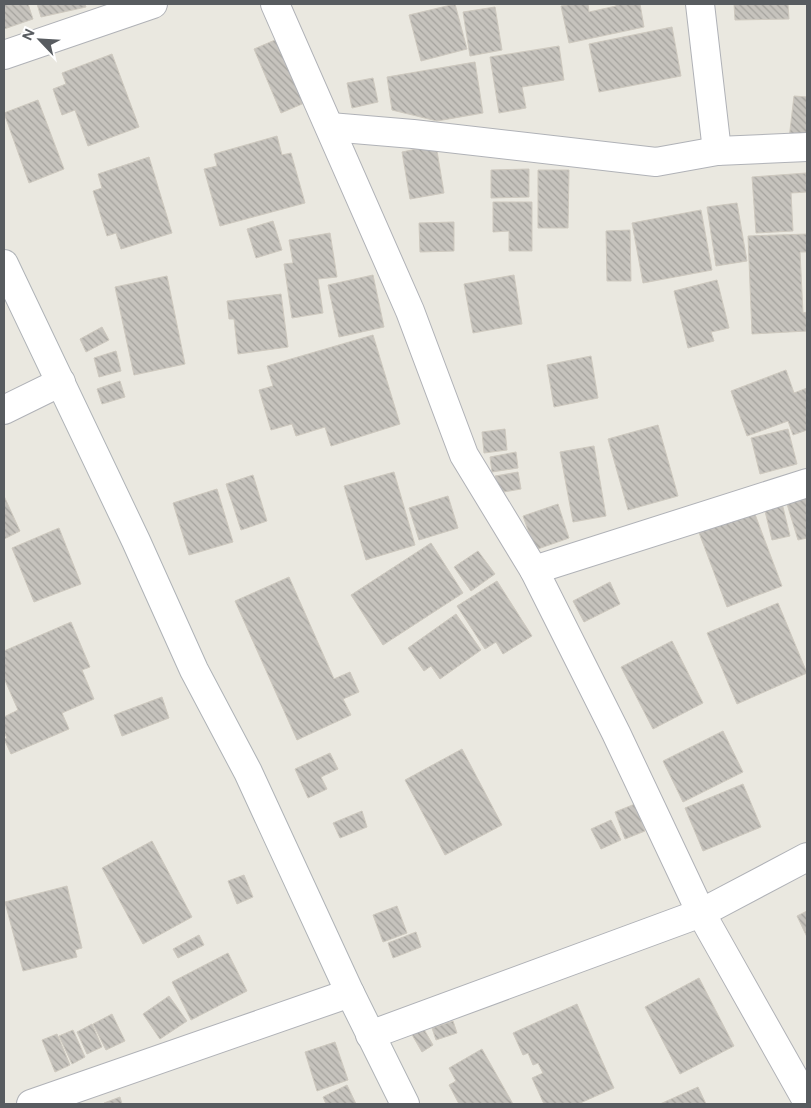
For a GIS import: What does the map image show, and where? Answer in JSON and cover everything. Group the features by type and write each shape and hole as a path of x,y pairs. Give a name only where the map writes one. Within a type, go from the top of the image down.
{"street":[{"path":"4,55 154,4"},
{"path":"275,4 410,312 464,455 534,570 616,733 702,913 807,1101"},
{"path":"700,4 717,151"},
{"path":"330,127 413,134 656,162 717,151 807,147"},
{"path":"4,264 61,382 194,670 248,772 350,994 405,1104"},
{"path":"4,410 61,382"},
{"path":"534,570 807,483"},
{"path":"370,1035 702,913 807,857"},
{"path":"31,1104 350,994"}],"building":[{"path":"4,4 28,4 33,19 4,29"},
{"path":"37,4 85,4 86,7 41,17"},
{"path":"455,4 467,49 421,61 409,15"},
{"path":"588,4 589,12 616,6 616,4 640,4 644,27 569,43 561,6"},
{"path":"734,4 788,4 789,19 735,20"},
{"path":"495,7 502,50 470,56 463,12"},
{"path":"672,27 681,76 599,92 589,44"},
{"path":"282,37 309,101 281,113 254,49"},
{"path":"559,46 564,80 522,87 526,108 499,113 490,57"},
{"path":"112,54 139,127 88,146 75,110 62,115 53,89 66,84 62,73"},
{"path":"475,62 483,113 437,121 392,110 387,77"},
{"path":"373,78 378,102 352,108 347,83"},
{"path":"794,96 807,97 807,141 789,139"},
{"path":"38,100 64,169 29,183 4,113"},
{"path":"277,136 282,155 291,153 305,203 220,226 204,169 217,166 214,154"},
{"path":"436,145 444,193 410,199 402,152"},
{"path":"149,157 172,233 121,249 116,233 107,236 93,191 102,188 98,174"},
{"path":"529,169 529,197 491,198 491,170"},
{"path":"538,170 569,170 568,228 538,228"},
{"path":"806,173 807,192 791,193 793,231 756,233 752,177"},
{"path":"493,202 532,202 532,251 509,251 509,231 493,232"},
{"path":"737,203 747,261 716,266 707,207"},
{"path":"701,210 712,270 643,283 632,223"},
{"path":"273,221 282,250 256,258 247,229"},
{"path":"454,222 454,251 420,252 419,223"},
{"path":"630,230 631,281 607,281 606,231"},
{"path":"330,233 337,277 318,279 323,313 292,318 284,264 293,263 289,240"},
{"path":"807,234 807,252 800,252 803,313 807,312 807,331 752,334 748,236"},
{"path":"373,275 384,327 339,337 328,285"},
{"path":"514,275 522,324 473,333 464,284"},
{"path":"167,276 185,364 134,375 115,287"},
{"path":"717,280 729,328 711,332 714,341 688,348 674,291"},
{"path":"281,294 288,347 238,354 234,319 229,319 227,301"},
{"path":"102,327 109,340 86,352 80,339"},
{"path":"373,335 400,424 331,446 325,427 296,436 292,424 271,430 259,390 273,386 267,366"},
{"path":"116,351 121,371 99,377 94,358"},
{"path":"591,356 598,398 554,407 547,365"},
{"path":"786,370 794,393 807,388 807,430 793,435 788,421 747,436 731,391"},
{"path":"120,381 125,397 102,404 97,389"},
{"path":"658,425 678,496 628,510 608,439"},
{"path":"505,429 507,450 484,453 482,432"},
{"path":"788,429 797,464 760,474 751,438"},
{"path":"594,446 606,516 573,522 560,452"},
{"path":"516,452 518,468 492,472 490,457"},
{"path":"394,472 415,545 366,560 344,486"},
{"path":"518,472 521,489 498,493 495,476"},
{"path":"253,475 267,521 241,530 226,484"},
{"path":"217,489 233,542 189,555 173,503"},
{"path":"4,496 20,531 4,539"},
{"path":"448,496 458,528 419,540 409,508"},
{"path":"807,498 807,538 798,540 787,504"},
{"path":"782,503 790,536 772,540 764,507"},
{"path":"558,504 569,538 535,550 523,516"},
{"path":"753,509 782,586 727,607 698,530"},
{"path":"59,528 81,584 34,602 12,548"},
{"path":"431,543 463,593 383,645 351,595"},
{"path":"478,551 495,574 471,591 454,567"},
{"path":"289,577 334,679 350,672 359,692 343,699 351,715 297,740 235,601"},
{"path":"497,581 532,636 503,654 496,642 485,649 457,606"},
{"path":"610,582 620,604 584,622 573,601"},
{"path":"778,603 807,673 737,704 707,633"},
{"path":"456,614 481,650 440,679 431,666 424,671 408,648"},
{"path":"71,622 90,667 82,670 94,699 62,713 69,729 11,754 4,739 7,738 4,732 4,717 18,710 4,678 4,651"},
{"path":"672,641 703,703 653,729 621,667"},
{"path":"162,697 169,718 122,736 114,715"},
{"path":"723,731 743,772 683,802 663,761"},
{"path":"462,749 502,825 445,855 405,780"},
{"path":"330,753 338,769 321,777 327,789 308,798 295,769"},
{"path":"743,784 761,827 703,851 685,808"},
{"path":"635,804 645,831 625,839 615,812"},
{"path":"362,811 367,827 340,838 333,823"},
{"path":"611,820 621,840 601,849 591,829"},
{"path":"152,841 192,917 143,944 102,868"},
{"path":"244,875 253,897 237,904 228,881"},
{"path":"67,886 82,948 75,950 77,957 23,971 5,902"},
{"path":"397,906 407,933 383,942 373,915"},
{"path":"807,911 807,937 797,916"},
{"path":"416,932 421,947 393,958 388,943"},
{"path":"199,935 204,945 178,958 173,949"},
{"path":"228,953 247,991 191,1020 172,982"},
{"path":"699,978 734,1046 680,1074 645,1007"},
{"path":"169,996 187,1021 160,1039 143,1014"},
{"path":"577,1004 614,1088 578,1104 544,1104 532,1078 543,1073 538,1063 533,1065 528,1053 523,1055 513,1033"},
{"path":"112,1014 125,1041 106,1050 93,1024"},
{"path":"453,1021 457,1033 436,1040 432,1028"},
{"path":"92,1024 102,1047 87,1054 77,1032"},
{"path":"422,1026 433,1045 422,1052 411,1033"},
{"path":"73,1030 85,1057 72,1064 59,1036"},
{"path":"57,1034 70,1065 55,1072 42,1040"},
{"path":"335,1042 348,1080 317,1091 305,1052"},
{"path":"482,1049 513,1104 459,1104 449,1085 456,1081 449,1068"},
{"path":"347,1085 356,1104 326,1104 323,1097"},
{"path":"698,1087 706,1104 660,1104"},
{"path":"120,1097 122,1104 104,1104 104,1103"}]}
